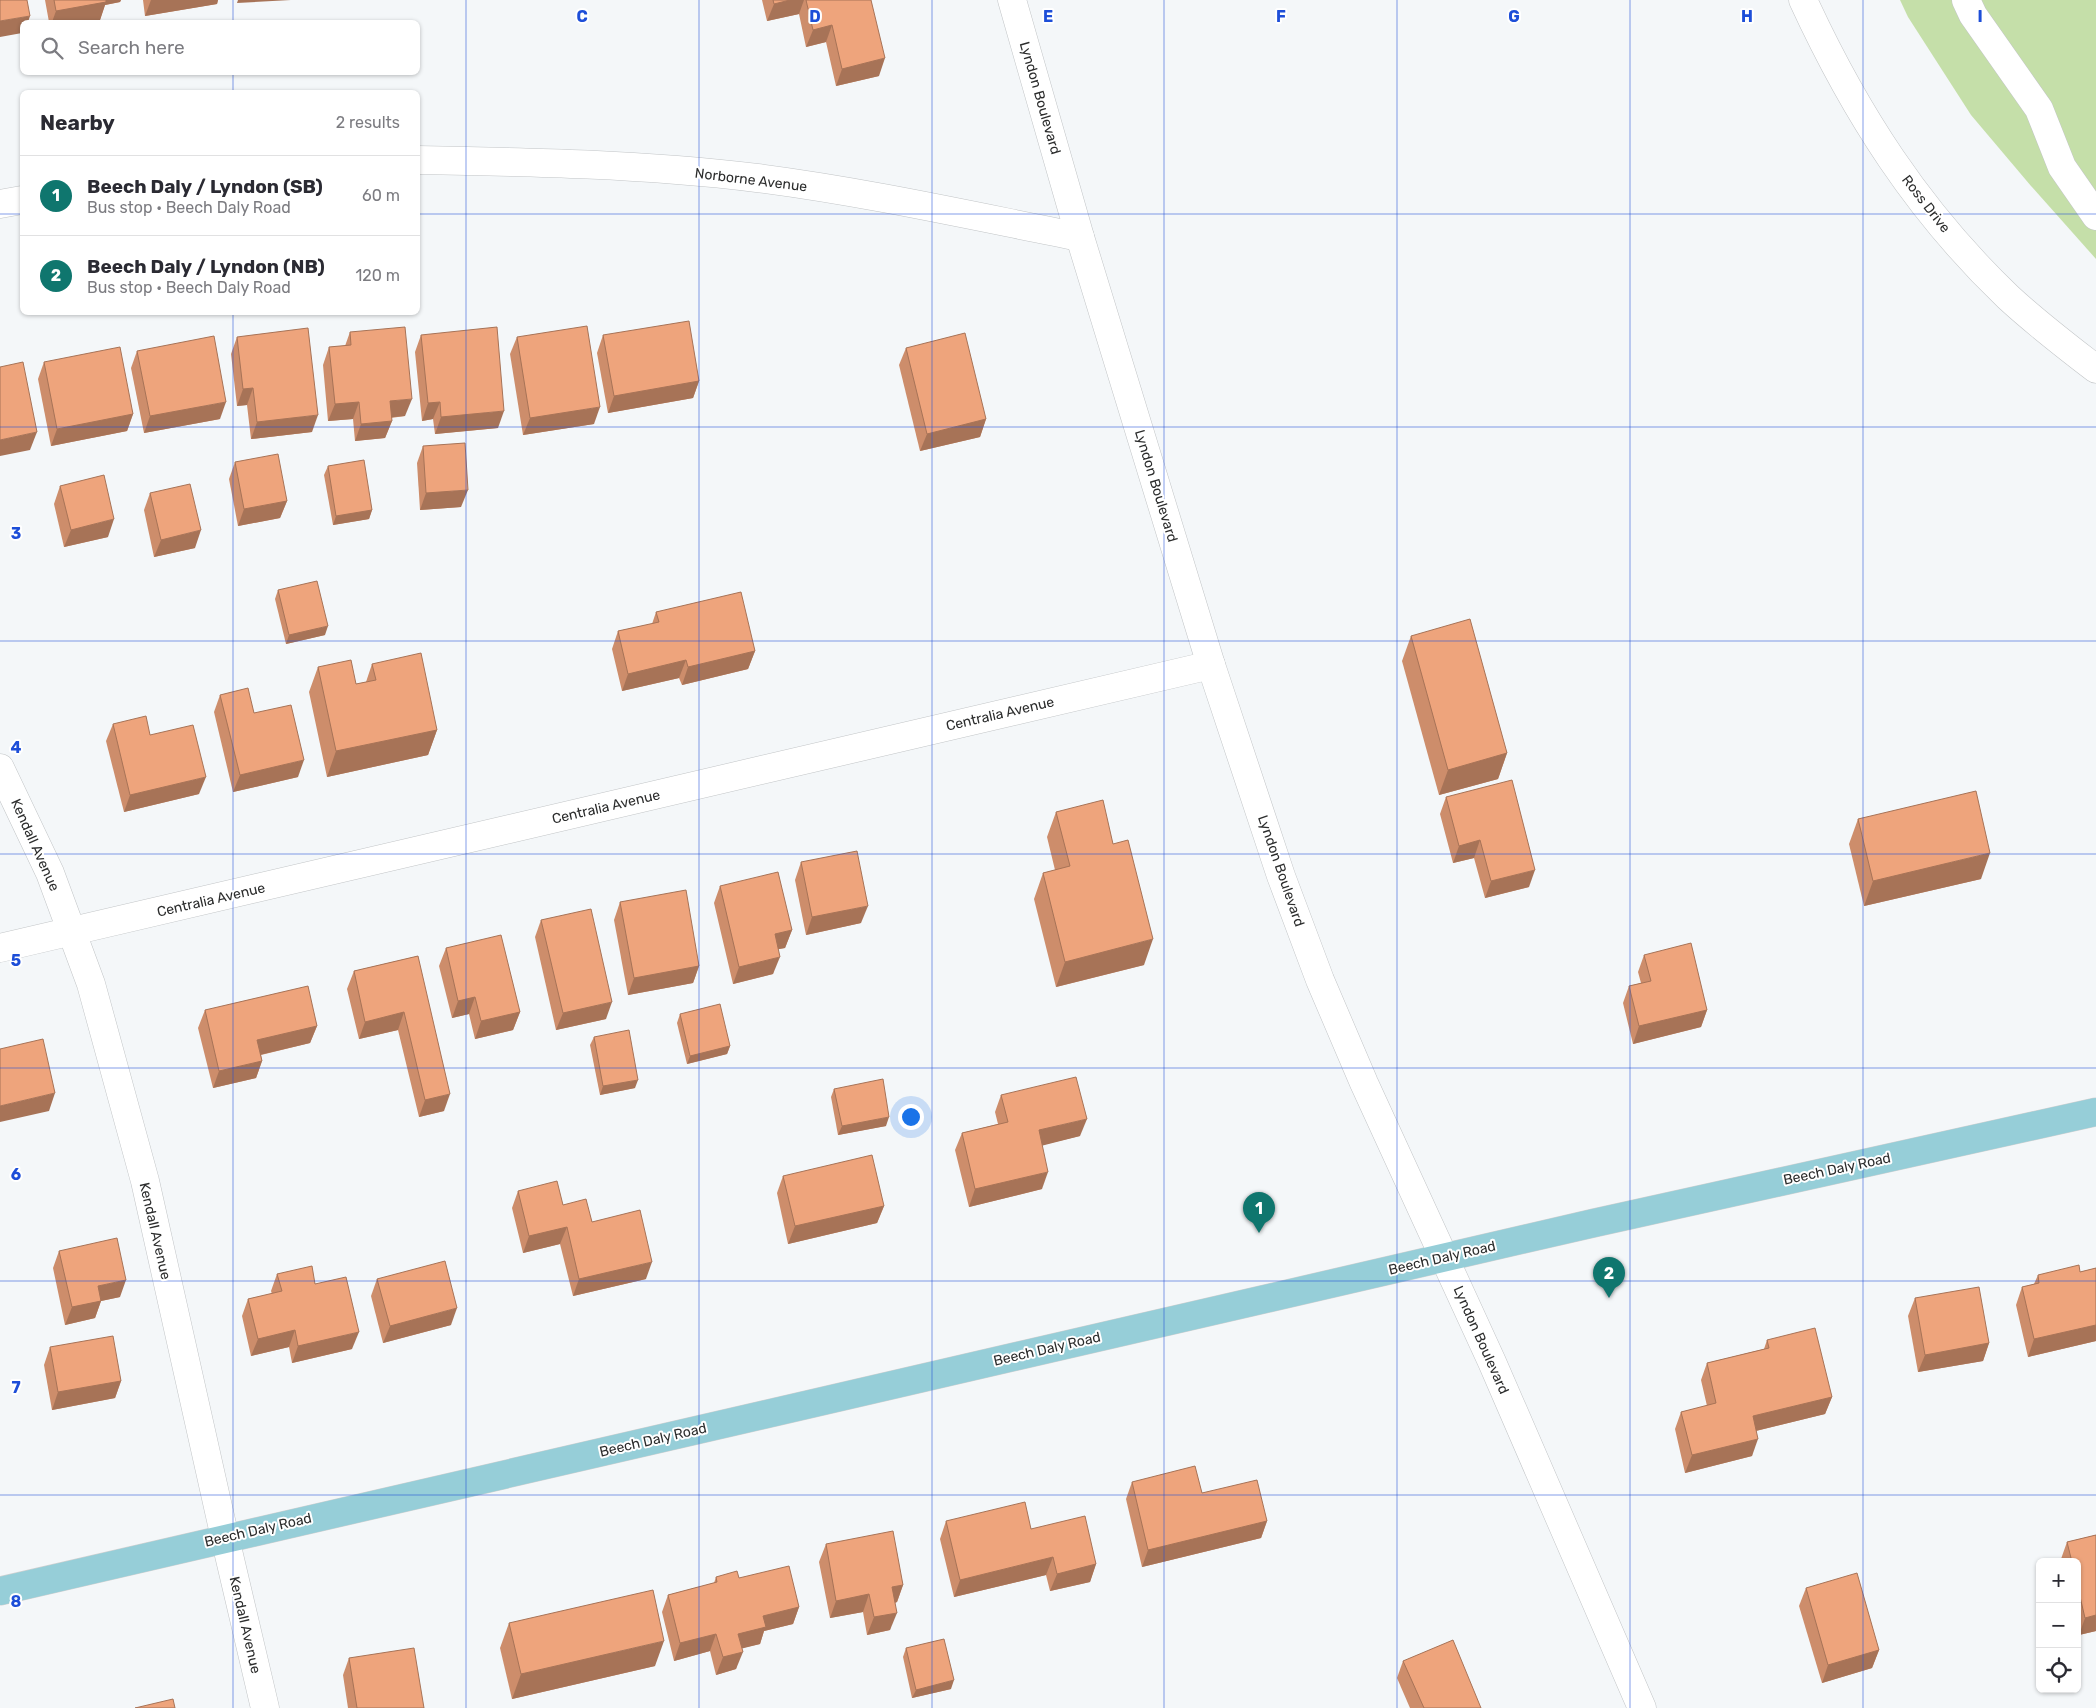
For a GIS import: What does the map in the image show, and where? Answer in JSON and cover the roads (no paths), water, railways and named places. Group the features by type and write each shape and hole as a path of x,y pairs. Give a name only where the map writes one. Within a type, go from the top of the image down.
{"main road":[{"name":"Beech Daly Road","path":"0,1591 1444,1258 2096,1112"}],"street":[{"name":"Lyndon Boulevard","path":"1012,0 1080,238 1211,665 1281,876 1320,980 1364,1083 1496,1371 1642,1708"},
{"name":"Ross Drive","path":"1804,0 1826,50 1866,122 1913,190 1966,253 2009,297 2055,338 2096,369"},
{"path":"1966,0 1973,15 2039,108 2062,167 2096,216"},
{"name":"Norborne Avenue","path":"420,160 592,164 756,178 889,199 1080,238"},
{"path":"0,204 20,200"},
{"name":"Centralia Avenue","path":"0,948 1211,665"},
{"name":"Kendall Avenue","path":"0,768 50,873 91,984 144,1181 265,1708"}],"place":[{"name":"Beech Daly / Lyndon (SB)","path":"1259,1233"},
{"name":"Beech Daly / Lyndon (NB)","path":"1609,1298"}]}
